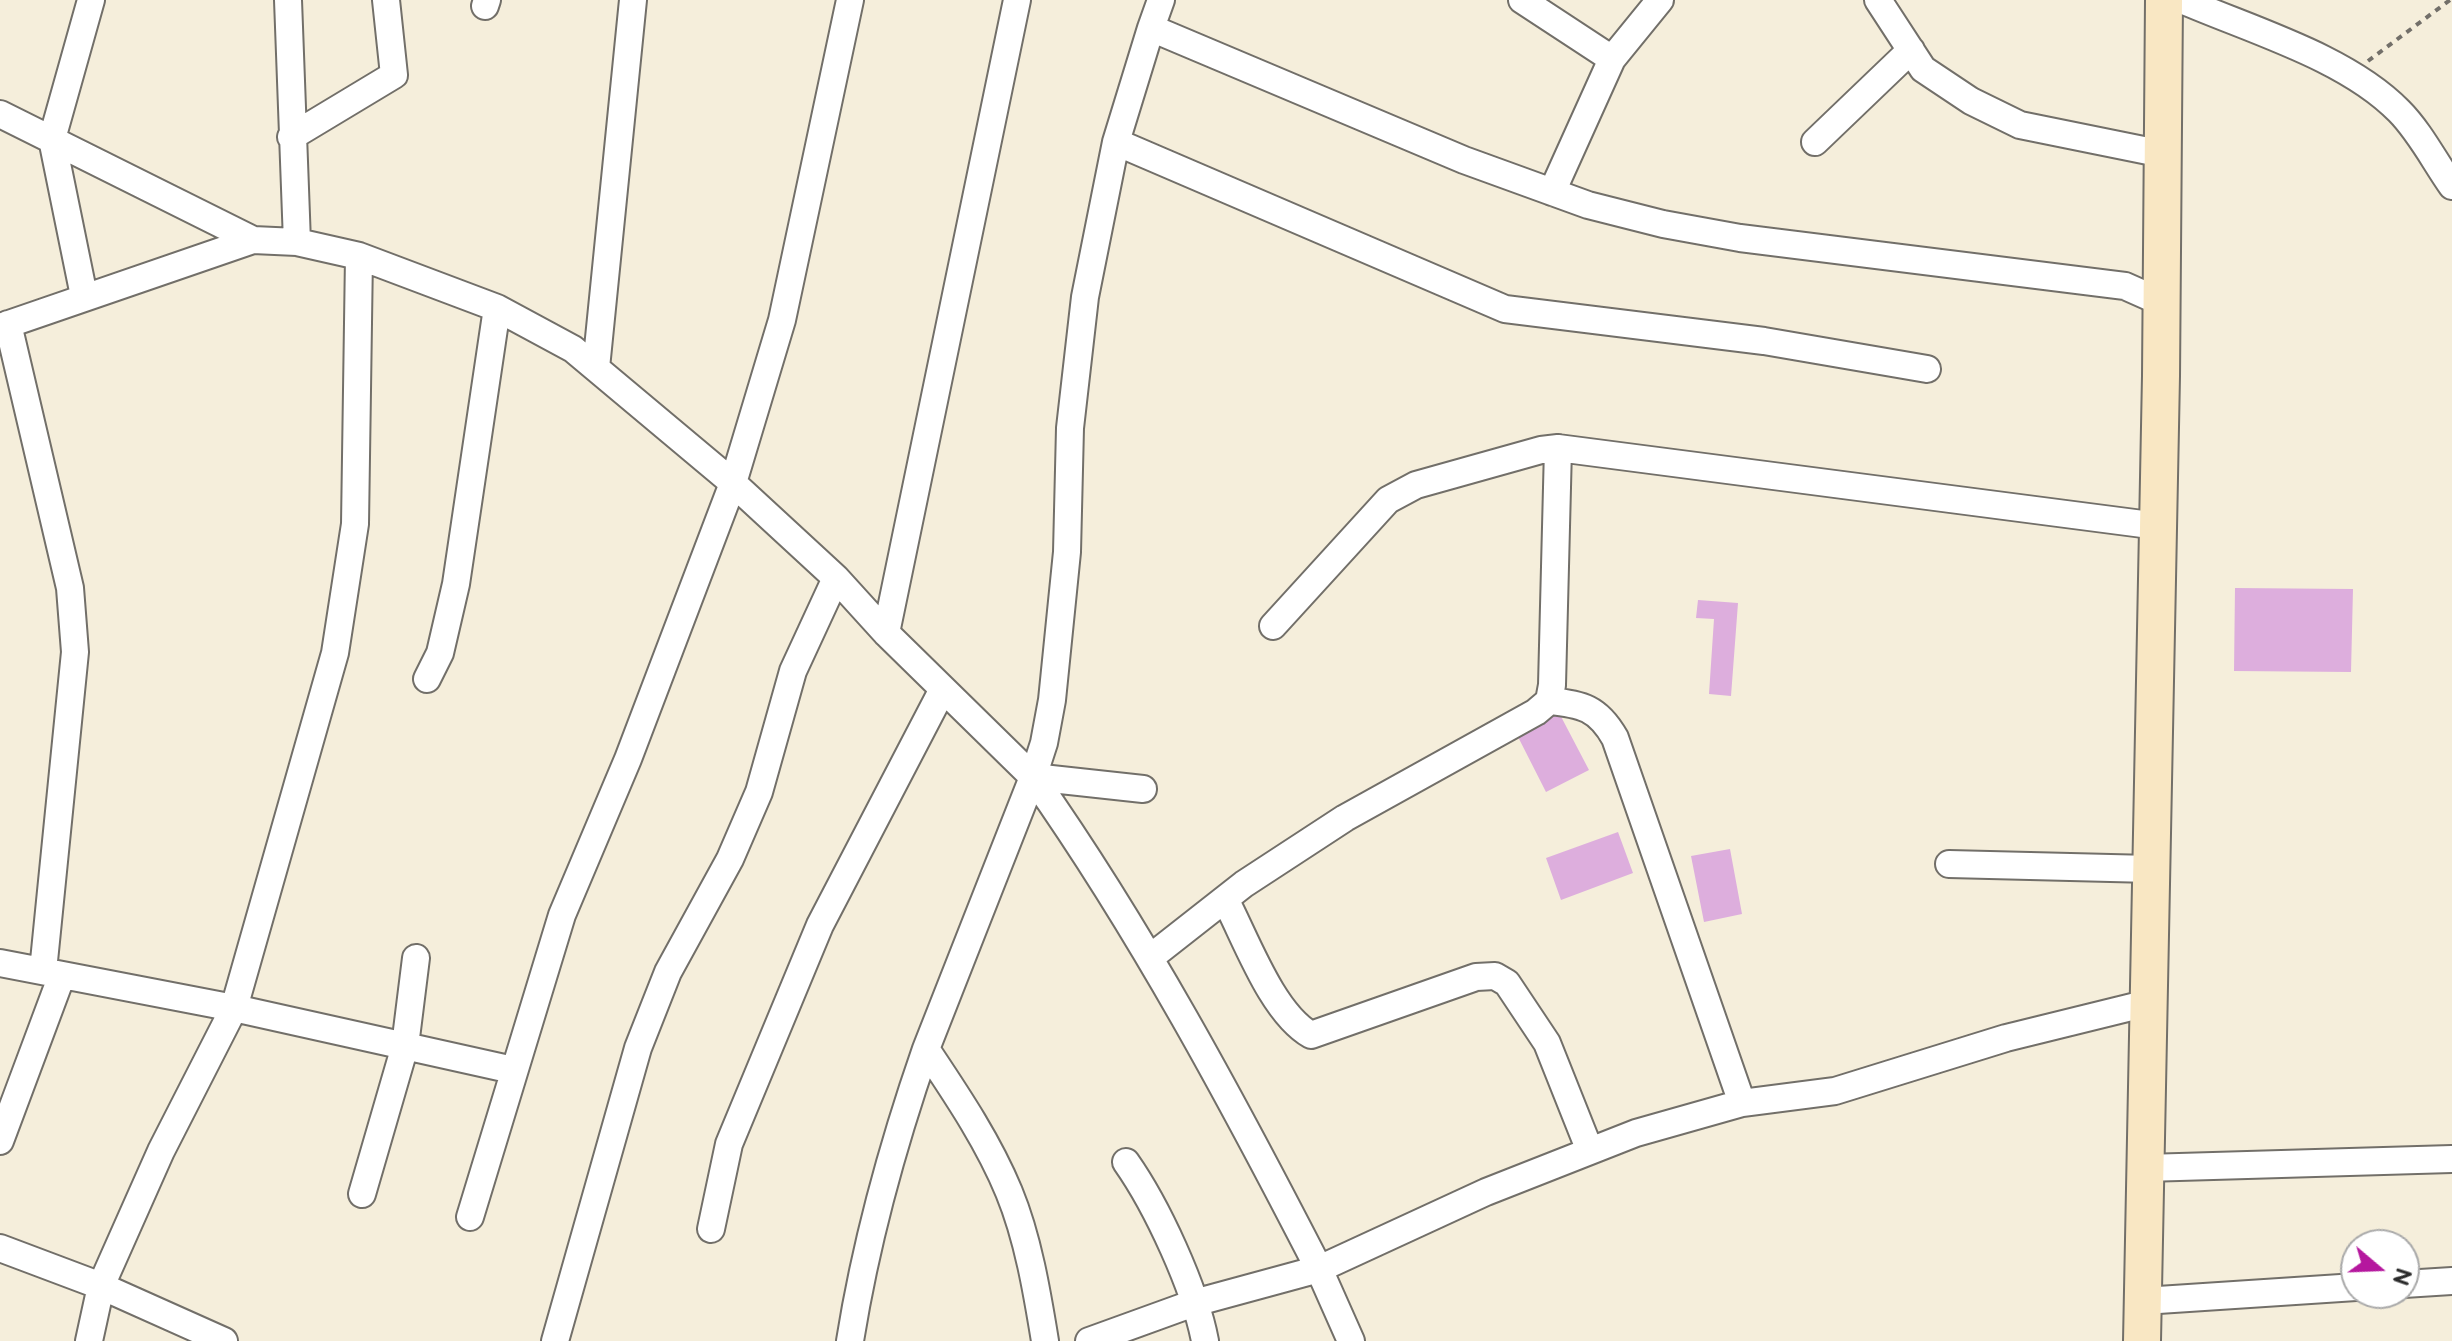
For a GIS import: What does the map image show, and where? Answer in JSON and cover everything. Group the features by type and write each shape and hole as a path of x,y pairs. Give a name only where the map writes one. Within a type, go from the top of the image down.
{"street":[{"path":"84,296 52,139 91,0"},
{"path":"288,0 297,242"},
{"path":"291,137 394,75 386,0"},
{"path":"596,368 633,0"},
{"path":"470,1217 562,915 628,759 733,483 782,320 850,0"},
{"path":"886,633 1017,0"},
{"path":"850,1341 858,1290 895,1138 926,1049 1044,743 1052,700 1067,552 1070,428 1085,297 1116,142 1161,0"},
{"path":"1522,0 1612,59"},
{"path":"1552,192 1612,59 1660,0"},
{"path":"1878,0 1923,69 1971,101 2020,125 2163,154"},
{"path":"2142,1341 2158,526 2164,0"},
{"path":"2182,0 2373,87 2402,113 2452,186"},
{"path":"1151,28 1464,160 1552,192 1663,224 1725,235 2125,286 2161,302"},
{"path":"1815,142 1911,50"},
{"path":"0,114 253,240"},
{"path":"1116,142 1505,309 1764,341 1927,369"},
{"path":"0,1141 52,973 75,652 70,588 4,326 253,240 297,242 359,256 497,308 573,349 733,483 836,578 886,633 1033,777 1090,858 1151,957 1319,1269 1351,1341"},
{"path":"89,1341 101,1286 161,1151 234,1008 335,653 355,524 359,256"},
{"path":"427,679 440,653 456,584 497,308"},
{"path":"1151,957 1225,899 1345,818 1536,712 1549,701 1552,685 1558,448"},
{"path":"1273,626 1388,500 1416,485 1558,448 2158,526"},
{"path":"555,1341 638,1048 668,972 730,859 753,806 793,671 836,578"},
{"path":"711,1229 729,1144 820,925 943,689"},
{"path":"1549,701 1585,705 1604,717 1615,738 1742,1103"},
{"path":"1033,777 1143,789"},
{"path":"1949,864 2151,869"},
{"path":"1225,899 1281,1005 1295,1026 1311,1035 1476,977 1495,976 1507,983 1547,1043 1590,1151"},
{"path":"362,1194 405,1046 416,958"},
{"path":"0,963 234,1008 513,1070"},
{"path":"1089,1341 1194,1303 1319,1269 1486,1192 1636,1133 1742,1103 1835,1091 2006,1038 2148,1003"},
{"path":"926,1049 975,1126 1009,1193 1035,1283 1045,1341"},
{"path":"2145,1168 2452,1159"},
{"path":"1126,1162 1141,1183 1194,1303 1205,1341"},
{"path":"0,1248 101,1286 224,1341"},
{"path":"2420,1283 2452,1281"},
{"path":"2143,1301 2340,1288"}],"path":[{"path":"2350,74 2450,0"}],"building":[{"path":"2235,588 2353,589 2351,672 2234,671"},
{"path":"1698,600 1738,603 1731,696 1709,694 1714,619 1696,618"},
{"path":"1556,707 1589,770 1546,792 1514,729"},
{"path":"1618,832 1633,873 1561,900 1546,858"},
{"path":"1730,849 1742,914 1704,922 1691,856"}]}
